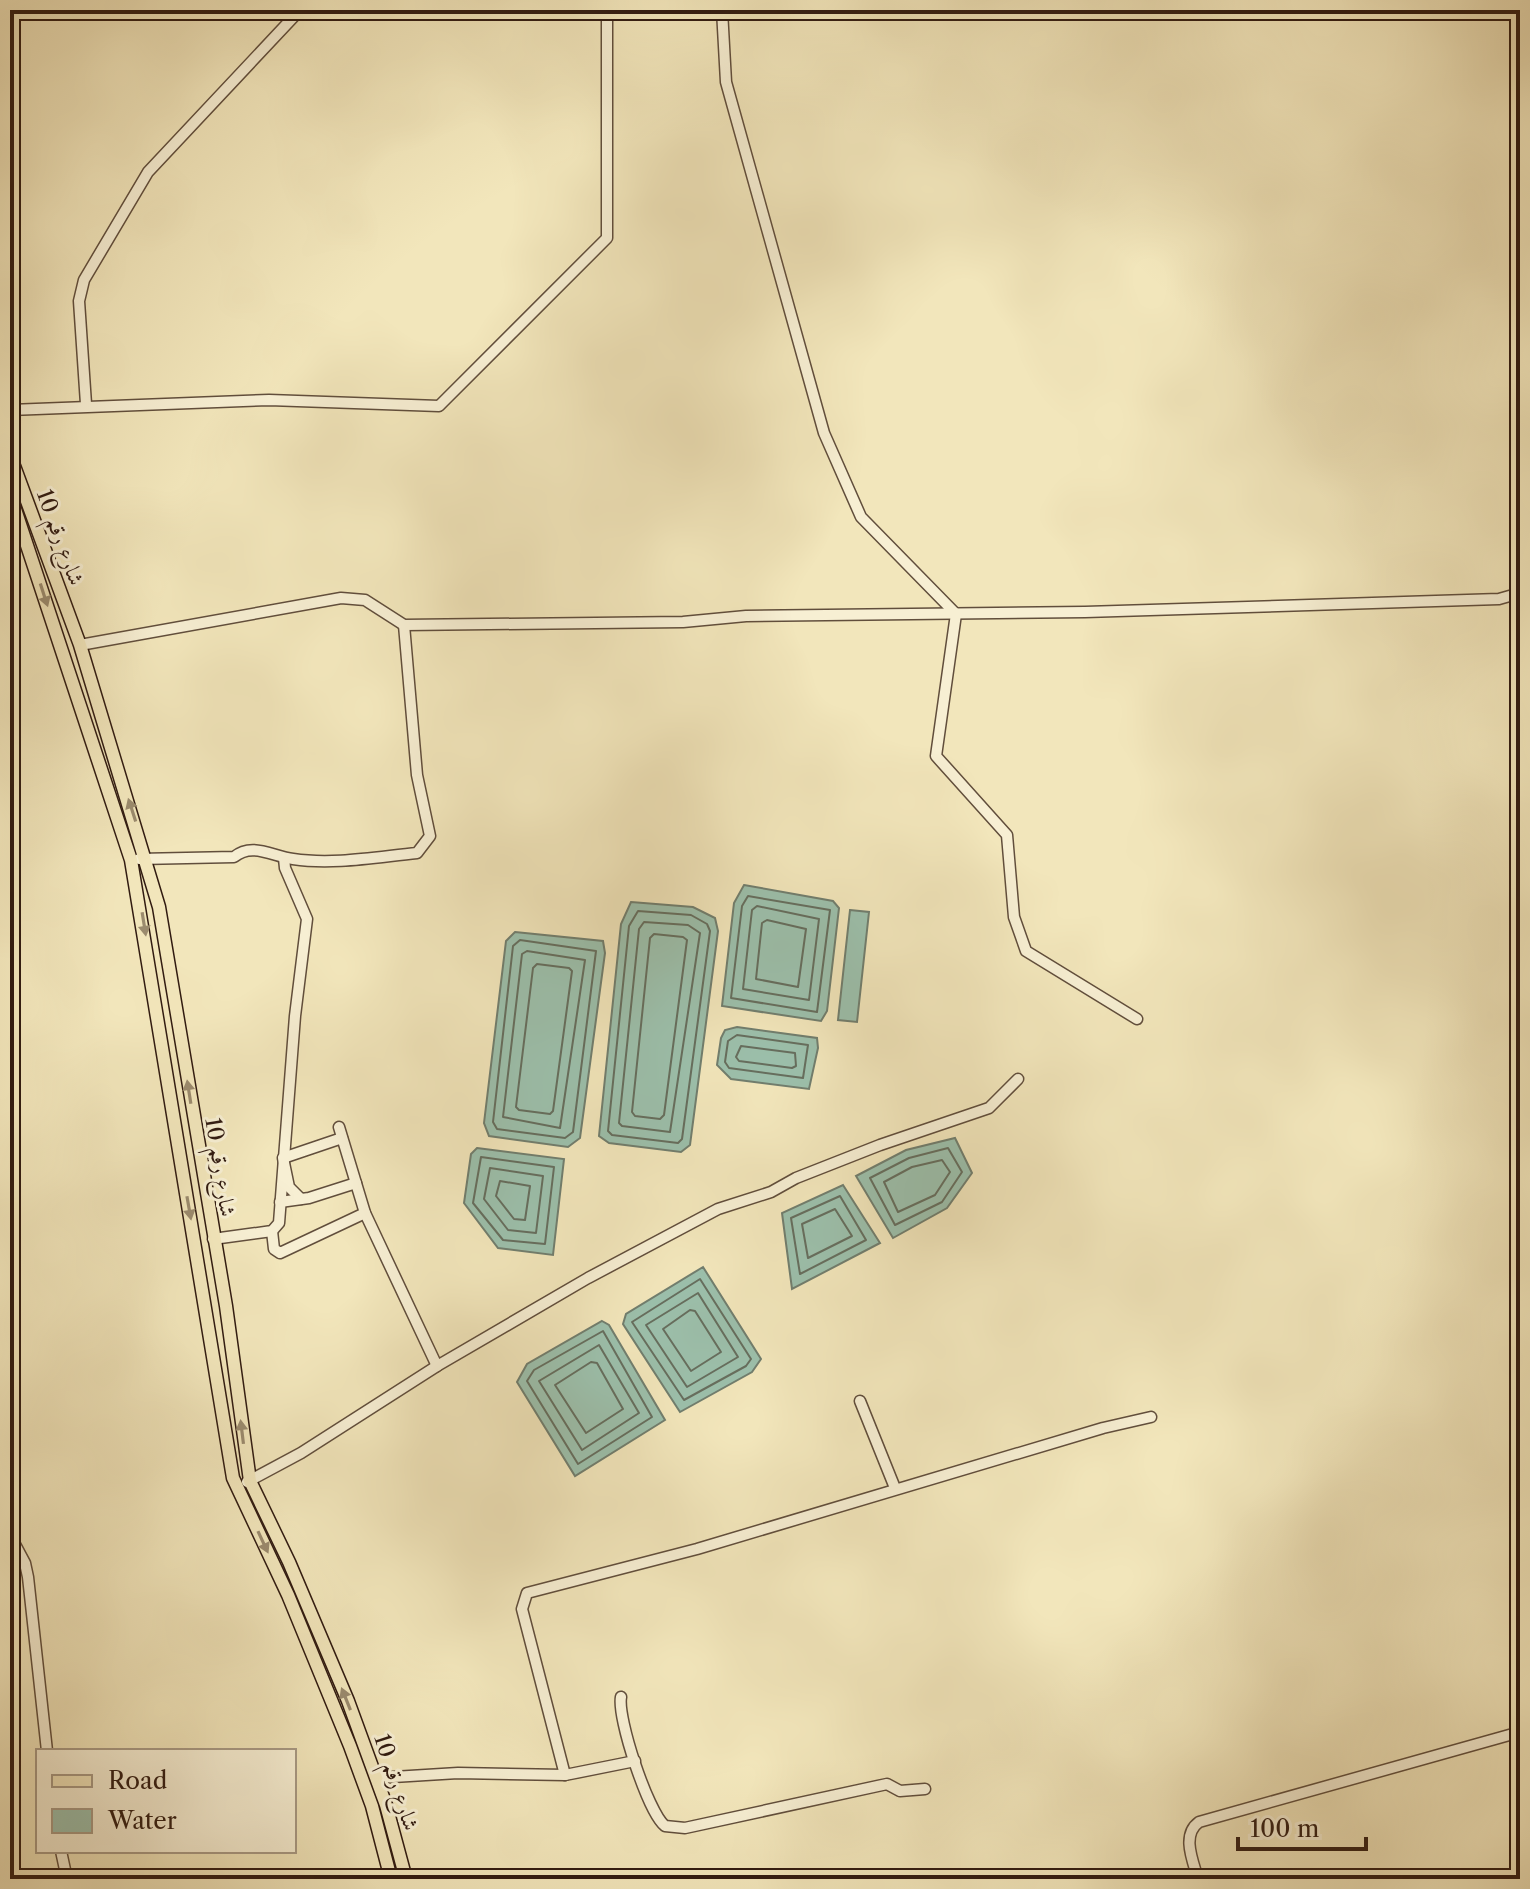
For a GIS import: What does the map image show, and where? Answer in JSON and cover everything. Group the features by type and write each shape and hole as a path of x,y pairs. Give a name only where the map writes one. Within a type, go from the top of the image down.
{"main road":[{"name":"شارع رقم 10","path":"10,455 80,645 159,907 250,1481 289,1562 377,1778 406,1879"},
{"name":"شارع رقم 10","path":"10,494 131,860 228,1455 238,1486 288,1595 350,1746 372,1806 391,1879"}],"street":[{"path":"86,404 79,301 84,280 148,172 300,10"},
{"path":"10,410 86,404 269,400 439,406 607,238 604,122 607,10"},
{"path":"722,10 726,82 824,433 861,517 956,614"},
{"path":"80,645 341,598 365,600 404,625 1499,599 1520,593"},
{"path":"956,614 936,756 1007,835 1014,917 1026,951 1067,979 1112,1000 1137,1019"},
{"path":"131,860 234,857 242,850 315,862 417,853 430,836 417,775 404,625"},
{"path":"213,1239 272,1231 278,1227 295,1016 307,919 284,858"},
{"path":"238,1486 301,1453 437,1366 588,1278 718,1209 771,1192 796,1178 880,1145 989,1108 1018,1079"},
{"path":"283,1158 340,1132 365,1213 437,1366"},
{"path":"283,1158 289,1187 301,1199"},
{"path":"280,1202 356,1183"},
{"path":"272,1231 274,1249 280,1253 365,1213"},
{"path":"860,1401 895,1488"},
{"path":"565,1775 522,1609 527,1593 697,1549 895,1488 1151,1417"},
{"path":"10,1535 25,1563 28,1577 47,1749"},
{"path":"621,1697 620,1709 635,1761 655,1814 665,1826 685,1828 887,1784 900,1791 925,1789"},
{"path":"1198,1879 1189,1841 1194,1825 1199,1822 1520,1732"},
{"path":"377,1778 458,1773 565,1775 635,1761"},
{"path":"61,1853 67,1879"},
{"path":"525,1879 534,1876 538,1879"}],"water":[{"path":"744,885 833,901 839,908 827,1011 821,1021 722,1006 734,903"},
{"path":"631,902 693,907 715,918 718,931 690,1145 681,1152 609,1143 599,1136 621,924"},
{"path":"850,910 869,912 857,1022 838,1020"},
{"path":"515,932 603,941 605,953 580,1138 568,1147 489,1136 484,1123 506,941"},
{"path":"737,1027 817,1038 818,1048 809,1089 731,1079 717,1065 725,1030"},
{"path":"955,1138 972,1173 947,1208 893,1238 856,1176 906,1150"},
{"path":"477,1148 564,1159 553,1255 498,1248 464,1203 471,1154"},
{"path":"843,1185 880,1243 792,1289 782,1213"},
{"path":"703,1267 761,1359 752,1372 680,1412 623,1324 626,1314"},
{"path":"602,1321 609,1325 665,1420 575,1476 517,1382 527,1364"}]}
